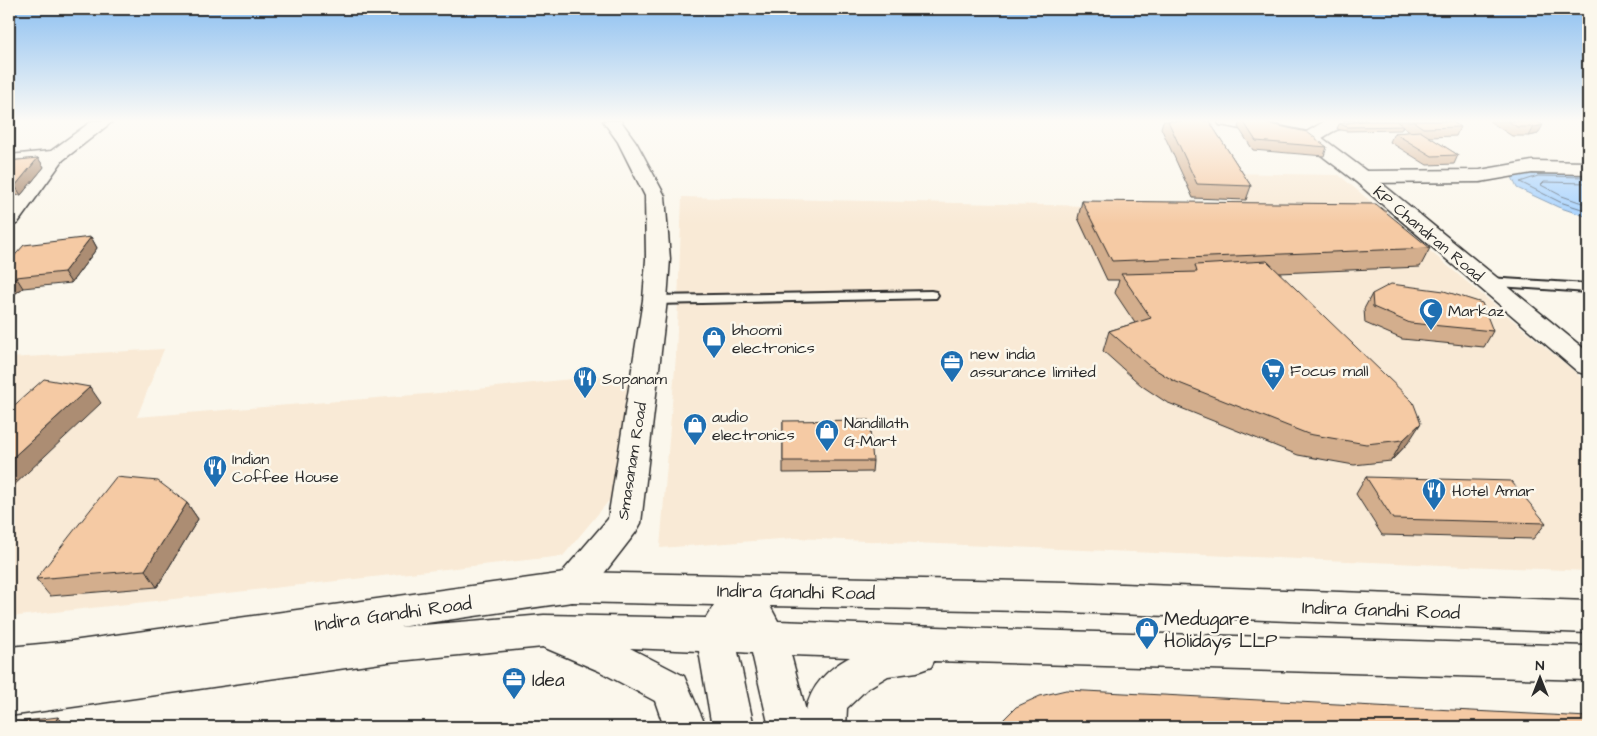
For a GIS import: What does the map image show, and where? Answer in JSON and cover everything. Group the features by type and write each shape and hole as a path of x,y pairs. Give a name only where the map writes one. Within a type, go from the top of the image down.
{"main road":[{"name":"Smasanam Road","path":"572,588 624,523 655,300 658,259 655,196 634,155"},
{"name":"KP Chandran Road","path":"1333,155 1362,177 1588,366"},
{"path":"9,161 56,156"},
{"path":"9,219 56,156"},
{"path":"1362,177 1480,176 1532,167 1588,168"},
{"name":"Indira Gandhi Road","path":"9,664 72,658 572,588 1068,597 1588,617"},
{"path":"734,727 716,636 742,590"},
{"path":"742,590 767,637 790,727"},
{"path":"544,631 613,659 670,689 685,727"},
{"name":"Indira Gandhi Road","path":"9,697 388,645 544,631 642,632 990,646 1588,664"},
{"path":"825,727 828,700 854,675 881,660 990,646"}],"lane":[{"path":"1488,282 1588,288"},
{"path":"655,300 931,295"}],"shaded area":[{"path":"1226,173 1339,175 1588,383 1588,571 794,538 660,548 676,356 682,197 1234,209"},
{"path":"164,349 137,417 439,393 629,373 612,497 563,556 9,617 9,358"}],"water":[{"path":"1537,171 1588,172 1588,217 1558,207 1517,188 1512,177"}],"building":[{"path":"1184,155 1231,155 1251,186 1197,184"},
{"path":"38,158 15,186 9,186 9,161"},
{"path":"1082,201 1376,204 1430,248 1112,261"},
{"path":"91,237 64,272 16,277 9,282 9,262 24,245"},
{"path":"1267,261 1413,402 1421,423 1403,440 1366,444 1308,434 1174,381 1148,365 1109,331 1151,318 1121,274 1197,272 1195,265"},
{"path":"1391,284 1444,291 1482,303 1493,331 1410,323 1373,307 1372,294"},
{"path":"44,379 90,387 9,461 9,410"},
{"name":"Nandillath G-Mart","path":"869,420 873,461 783,461 783,421"},
{"path":"116,477 158,481 187,503 145,570 36,579"},
{"path":"1366,477 1511,481 1546,523 1393,519"},
{"path":"1066,690 1588,717 1588,727 996,727 1016,707 1040,696"},
{"path":"58,717 52,727 9,727 9,723"}],"place":[{"name":"Markaz","path":"1431,331"},
{"name":"bhoomi electronics","path":"714,359"},
{"name":"new india assurance limited","path":"952,383"},
{"name":"Focus mall","path":"1273,391"},
{"name":"Sopanam","path":"585,399"},
{"name":"audio electronics","path":"695,446"},
{"name":"Nandillath G-Mart","path":"827,452"},
{"name":"Indian Coffee House","path":"215,488"},
{"name":"Hotel Amar","path":"1434,511"},
{"name":"Medugare Holidays LLP","path":"1147,650"},
{"name":"Idea","path":"514,700"}]}
